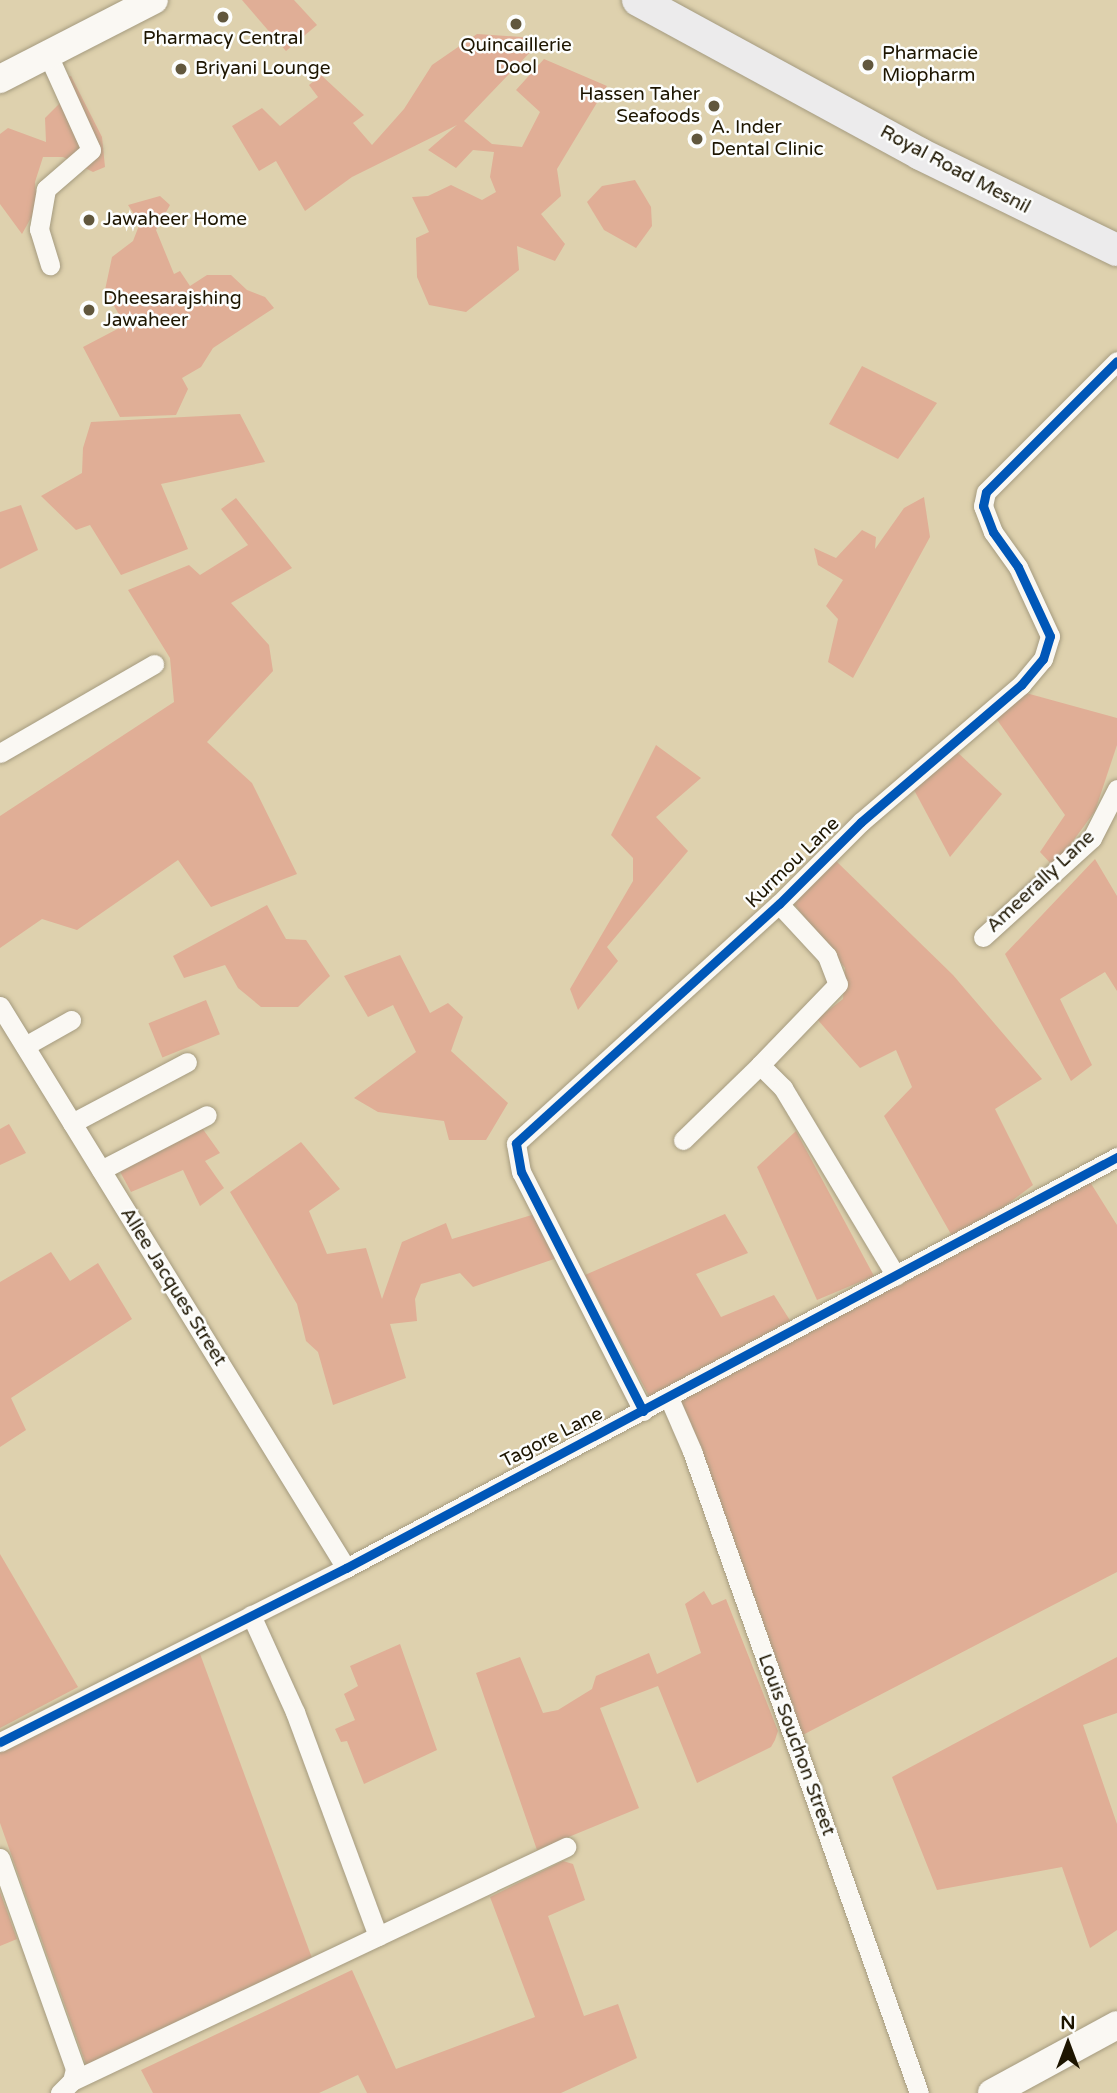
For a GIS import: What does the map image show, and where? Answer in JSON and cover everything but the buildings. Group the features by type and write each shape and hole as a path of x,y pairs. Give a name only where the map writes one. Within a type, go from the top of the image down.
{"main road":[{"path":"0,79 154,0"},
{"name":"Royal Road Mesnil","path":"638,0 920,154 1117,250"},
{"path":"992,2093 1117,2025"}],"street":[{"path":"48,55 91,150 46,189 39,229 50,265"},
{"name":"Kurmou Lane","path":"643,1412 521,1172 516,1143 779,904 861,822 1021,685 1044,659 1050,636 1018,567 993,532 984,506 986,492 1117,361"},
{"path":"0,753 154,664"},
{"name":"Ameerally Lane","path":"983,937 1092,838 1117,789"},
{"name":"Kurmou Lane","path":"760,1065 838,984 827,956 779,904"},
{"name":"Allee Jacques Street","path":"0,1006 346,1568"},
{"path":"25,1046 71,1020"},
{"path":"72,1123 187,1062"},
{"path":"684,1140 760,1065 783,1088 896,1276"},
{"path":"101,1170 207,1115"},
{"name":"Tagore Lane","path":"0,1742 346,1568 1117,1157"},
{"name":"Louis Souchon Street","path":"669,1398 692,1451 919,2093"},
{"path":"251,1615 295,1712 378,1936"},
{"path":"66,2087 566,1847"},
{"path":"0,1858 75,2069 66,2087"}],"shaded area":[{"path":"242,0 294,0 317,25 286,51"},
{"path":"477,34 522,37 537,45 464,121 492,144 522,147 540,112 516,90 544,59 607,86 557,169 561,196 541,214 565,244 555,261 517,246 519,270 466,312 429,305 417,277 416,238 429,232 412,197 428,196 451,185 482,200 496,192 490,177 494,152 473,150 456,168 428,150 457,125 352,177 305,211 276,161 259,171 232,126 262,108 280,126 318,97 309,85 321,75 364,115 353,123 372,145 404,109 432,65"},
{"path":"71,76 102,137 105,167 93,172 63,157 43,157 35,182 37,207 22,234 0,204 0,134 8,128 46,142 45,118 64,99 63,77"},
{"path":"635,180 651,207 652,226 636,248 604,230 587,202 602,186"},
{"path":"160,196 170,205 156,230 174,274 180,271 190,286 207,275 231,275 247,290 265,297 274,308 213,348 201,367 182,378 188,389 176,415 120,417 83,347 125,325 105,290 112,257 133,241 140,223 128,205"},
{"path":"862,366 937,403 898,459 829,424"},
{"path":"240,414 265,462 161,484 188,549 121,575 90,525 76,530 41,496 82,473 83,448 91,422"},
{"path":"924,497 930,537 853,678 828,662 838,619 826,606 843,580 818,565 814,548 836,558 862,530 876,537 875,549 904,508"},
{"path":"236,498 292,568 231,603 269,645 273,671 207,742 252,783 297,874 211,907 178,860 77,930 42,919 0,948 0,816 174,702 170,658 128,590 189,565 200,575 248,545 221,509"},
{"path":"21,505 38,550 0,569 0,512"},
{"path":"1026,693 1117,718 1117,745 1095,811 1054,867 1040,852 1065,815 995,717"},
{"path":"656,745 701,778 656,817 688,851 607,947 618,961 578,1010 570,989 633,881 633,858 611,835"},
{"path":"956,751 1002,794 950,857 913,788"},
{"path":"1095,859 1117,896 1117,991 1105,972 1060,999 1092,1065 1071,1081 1005,954"},
{"path":"835,860 953,975 1042,1079 995,1109 1033,1185 957,1242 1085,1174 1117,1225 1117,1572 793,1740 675,1395 956,1243 884,1116 912,1087 896,1050 860,1068 817,1019 843,999 845,968 794,904"},
{"path":"267,905 286,939 306,940 330,976 298,1007 261,1007 238,988 225,965 184,978 173,956"},
{"path":"400,955 430,1013 448,1003 463,1017 451,1051 508,1103 486,1140 449,1140 444,1121 378,1112 354,1098 416,1052 393,1005 368,1017 344,976"},
{"path":"206,1000 220,1034 162,1058 149,1023"},
{"path":"9,1124 26,1153 0,1165 0,1129"},
{"path":"200,1125 220,1153 205,1161 224,1188 200,1206 183,1170 131,1192 117,1166"},
{"path":"796,1131 874,1276 817,1300 757,1167"},
{"path":"301,1142 340,1189 309,1211 327,1254 366,1248 382,1299 402,1242 446,1223 452,1239 535,1214 557,1258 473,1287 460,1273 421,1284 415,1299 417,1321 390,1324 406,1378 333,1405 318,1352 306,1341 297,1304 230,1192"},
{"path":"725,1214 748,1253 696,1274 721,1317 774,1295 791,1322 651,1400 585,1275"},
{"path":"51,1252 70,1281 98,1263 132,1319 11,1398 26,1430 0,1447 0,1282"},
{"path":"0,1554 78,1687 0,1728"},
{"path":"704,1591 712,1605 726,1599 778,1731 771,1747 697,1783 658,1686 600,1708 639,1808 537,1850 476,1673 520,1657 543,1713 558,1710 592,1689 596,1676 649,1653 657,1674 701,1653 685,1604"},
{"path":"196,1643 316,1969 88,2070 0,1823 0,1743"},
{"path":"400,1644 437,1750 364,1784 347,1741 341,1742 335,1729 355,1720 344,1694 358,1686 350,1666"},
{"path":"1117,1657 1117,1713 1083,1725 1117,1824 1117,1930 1090,1948 1062,1867 937,1890 892,1777"},
{"path":"563,1861 573,1864 585,1900 548,1916 584,2016 618,2004 637,2058 561,2093 367,2093 358,2075 319,2093 153,2093 141,2070 352,1970 396,2069 535,2017 490,1897"},
{"path":"0,1892 17,1939 0,1946"}],"cycle path":[{"path":"643,1411 521,1172 516,1143 779,904 861,822 1021,685 1043,659 1050,636 1018,567 993,532 983,506 986,492 1117,361"},
{"path":"0,1742 346,1568 1117,1157"}],"place":[{"name":"Pharmacy Central","path":"223,17"},
{"name":"Quincaillerie Dool","path":"516,24"},
{"name":"Pharmacie Miopharm","path":"868,65"},
{"name":"Briyani Lounge","path":"181,69"},
{"name":"Hassen Taher Seafoods","path":"714,106"},
{"name":"A. Inder Dental Clinic","path":"697,139"},
{"name":"Jawaheer Home","path":"89,220"},
{"name":"Dheesarajshing Jawaheer","path":"89,310"}]}
